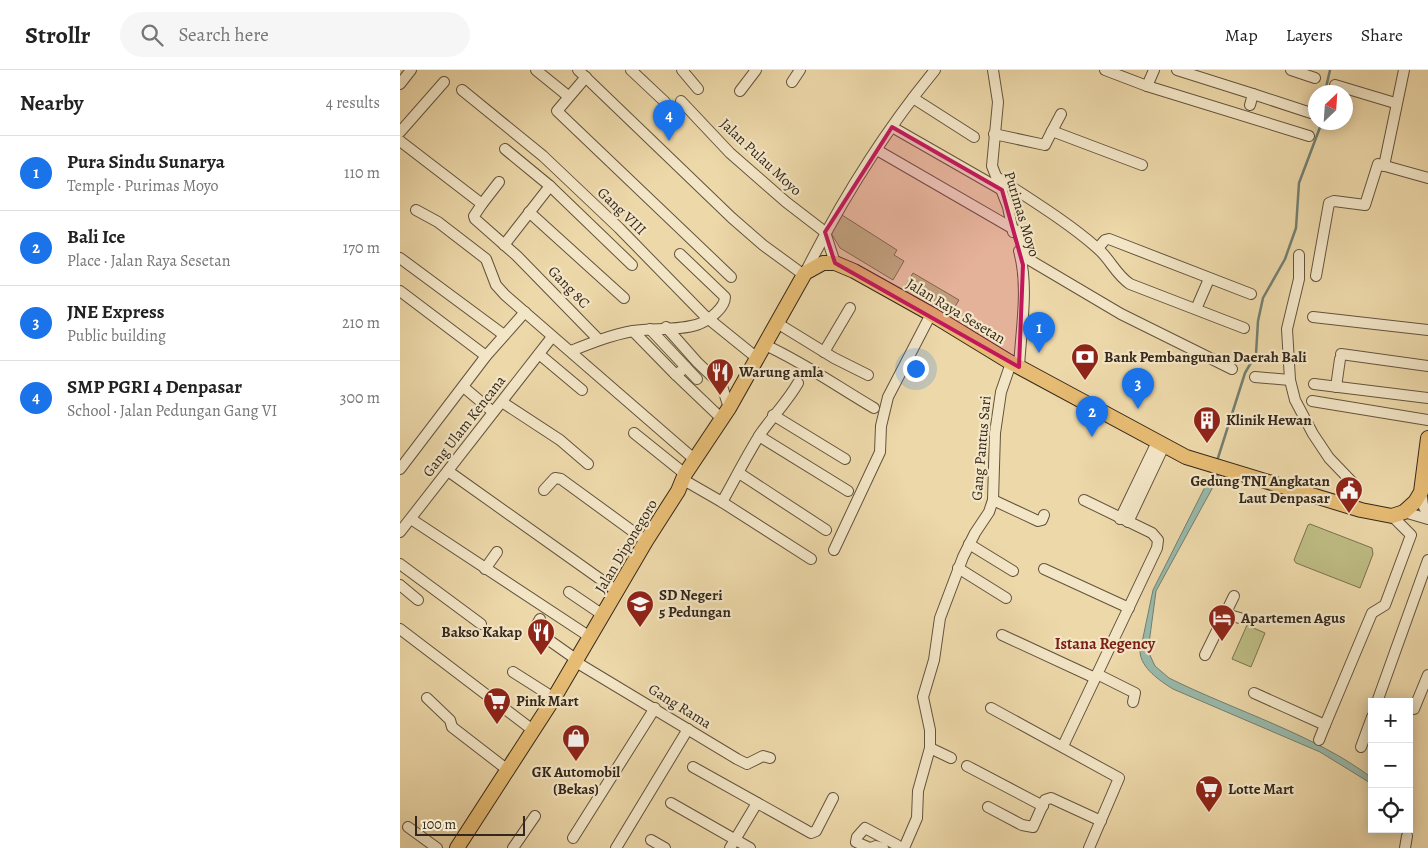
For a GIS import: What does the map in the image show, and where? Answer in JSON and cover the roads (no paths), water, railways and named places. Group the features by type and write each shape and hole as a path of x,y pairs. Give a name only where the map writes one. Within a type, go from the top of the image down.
{"main road":[{"path":"805,274 823,263 834,263"},
{"name":"Jalan Raya Sesetan","path":"834,263 854,271 931,314 1015,365 1186,457 1216,468 1346,506 1398,514"},
{"name":"Jalan Diponegoro","path":"457,848 509,771 577,661 646,541 678,491 683,477 725,414 805,274"},
{"path":"1398,514 1415,502 1421,492 1428,440"},
{"name":"Jalan Diponegoro","path":"446,848 467,831"}],"street":[{"path":"400,84 411,70"},
{"path":"536,70 568,96"},
{"path":"631,70 665,102"},
{"path":"682,70 698,89"},
{"path":"740,91 756,70"},
{"path":"792,82 800,70"},
{"path":"731,277 557,111 582,73 732,218 763,245 805,274 825,232 876,150 912,98 935,70"},
{"name":"Purimas Moyo","path":"993,70 998,102 991,159 1002,190 1023,265 1015,365"},
{"path":"1105,70 1147,86 1309,136"},
{"path":"1147,86 1154,70"},
{"path":"1176,70 1308,112"},
{"path":"1291,70 1315,78"},
{"path":"1384,166 1395,103 1404,70"},
{"path":"400,132 444,82"},
{"name":"Gang VIII","path":"462,90 543,156 619,228 709,319 757,358"},
{"path":"1353,90 1395,103"},
{"path":"1250,105 1252,94"},
{"path":"912,98 974,137"},
{"name":"Jalan Pulau Moyo","path":"681,101 730,153 786,202 825,232"},
{"path":"994,134 1045,145 1061,114"},
{"path":"892,127 1002,190"},
{"path":"1052,131 1142,165"},
{"path":"400,141 482,204 499,182"},
{"path":"505,149 550,186 632,266"},
{"path":"876,150 1019,232 1028,259 1121,314 1232,369"},
{"path":"1316,276 1322,236 1330,203 1334,201 1365,205 1378,164 1428,178"},
{"path":"998,178 1098,248 1121,277 1130,284 1244,328"},
{"path":"504,245 550,186"},
{"name":"Gang 8C","path":"482,204 474,216 475,219 517,256 599,340"},
{"path":"416,210 438,222 486,259 496,286 552,337 694,459"},
{"path":"530,212 624,298"},
{"path":"825,232 834,263"},
{"path":"1098,248 1105,240 1109,239 1251,294"},
{"path":"570,351 599,340 633,331 691,326 709,319 724,303 725,298 680,254"},
{"path":"1299,255 1299,278 1287,329 1290,380 1295,400 1313,434 1329,458 1352,482 1346,506"},
{"path":"400,258 504,335"},
{"path":"1196,310 1209,279"},
{"path":"400,291 486,356"},
{"path":"824,352 850,308"},
{"path":"400,469 486,356 525,312"},
{"path":"834,550 880,452 881,426 888,397 931,314"},
{"path":"1313,317 1428,330"},
{"path":"777,323 824,352 868,375"},
{"path":"666,327 697,362 722,386 725,414"},
{"path":"650,329 697,379"},
{"path":"633,331 676,375 725,414"},
{"name":"Gang Ulam Kencana","path":"400,532 552,337"},
{"path":"765,345 795,359 829,382 874,408"},
{"path":"539,354 582,390"},
{"path":"1336,387 1340,356 1428,366"},
{"name":"Gang Pantus Sari","path":"904,848 917,818 918,791 930,748 930,730 923,697 934,660 942,613 969,544 989,512 994,500 995,433 1000,392 1015,365"},
{"path":"676,375 686,367"},
{"path":"1255,376 1290,380"},
{"path":"722,502 759,436 773,416 787,403 798,383"},
{"path":"1314,384 1428,398"},
{"path":"467,390 493,412"},
{"path":"1312,401 1428,420"},
{"path":"502,402 560,440 588,464"},
{"path":"773,416 845,459"},
{"path":"634,434 683,477 812,559"},
{"path":"759,436 848,491"},
{"path":"1124,520 1161,444"},
{"path":"448,471 617,591"},
{"path":"738,473 826,530"},
{"path":"544,490 555,478 561,478 646,541"},
{"path":"1421,492 1423,505 1428,514"},
{"path":"994,500 1038,521 1042,520 1044,514"},
{"path":"1063,746 1157,548 1158,540 1152,533 1084,500"},
{"path":"1398,514 1428,519"},
{"path":"1320,740 1372,613 1385,605 1411,535 1398,514"},
{"path":"411,519 590,637"},
{"path":"969,544 1013,571"},
{"path":"485,568 497,552"},
{"path":"1378,698 1428,560"},
{"path":"400,564 482,624"},
{"path":"958,568 1006,598"},
{"path":"1044,569 1129,608"},
{"path":"400,585 418,600"},
{"path":"569,592 603,615"},
{"path":"1205,655 1234,596"},
{"path":"1226,614 1242,619"},
{"name":"Gang Rama","path":"540,619 534,628 536,632 577,661 688,729 747,764 763,756 770,758"},
{"path":"400,629 534,731"},
{"path":"1002,635 1135,693 1133,702"},
{"path":"513,672 554,698"},
{"path":"1414,709 1428,675"},
{"path":"1254,692 1325,725"},
{"path":"428,698 450,720 452,727 509,771"},
{"path":"573,838 655,708"},
{"path":"991,708 1119,778 1089,848"},
{"path":"1361,747 1368,728"},
{"path":"616,848 688,729"},
{"path":"930,748 951,758"},
{"path":"967,766 1043,806"},
{"path":"693,767 811,832 816,831 833,798"},
{"path":"988,807 1030,827 1035,824 1045,800 1051,798 1101,821"},
{"path":"671,803 732,844 750,848"},
{"path":"732,844 757,803"},
{"path":"513,848 535,816"},
{"path":"408,827 437,848"},
{"path":"883,848 876,846 870,848 856,839 865,828 897,845 898,848"},
{"path":"1405,848 1407,836"},
{"path":"652,840 665,848"}],"waterway":[{"path":"1327,85 1330,70"},
{"path":"1217,461 1245,373 1256,354 1258,321 1263,298 1285,259 1296,228 1299,183 1319,130"}],"place":[{"name":"SMP PGRI 4 Denpasar","path":"669,141"},
{"name":"Pura Sindu Sunarya","path":"1039,353"},
{"name":"Bank Pembangunan Daerah Bali","path":"1085,381"},
{"name":"Warung amla","path":"720,396"},
{"name":"JNE Express","path":"1138,409"},
{"name":"Bali Ice","path":"1092,437"},
{"name":"Klinik Hewan","path":"1207,444"},
{"name":"Gedung TNI Angkatan Laut Denpasar","path":"1349,514"},
{"name":"SD Negeri 5 Pedungan","path":"640,628"},
{"name":"Apartemen Agus","path":"1222,642"},
{"name":"Bakso Kakap","path":"541,656"},
{"name":"Pink Mart","path":"497,725"},
{"name":"GK Automobil (Bekas)","path":"576,762"},
{"name":"Lotte Mart","path":"1209,813"}],"district":[{"name":"Istana Regency","path":"1105,644"}]}
